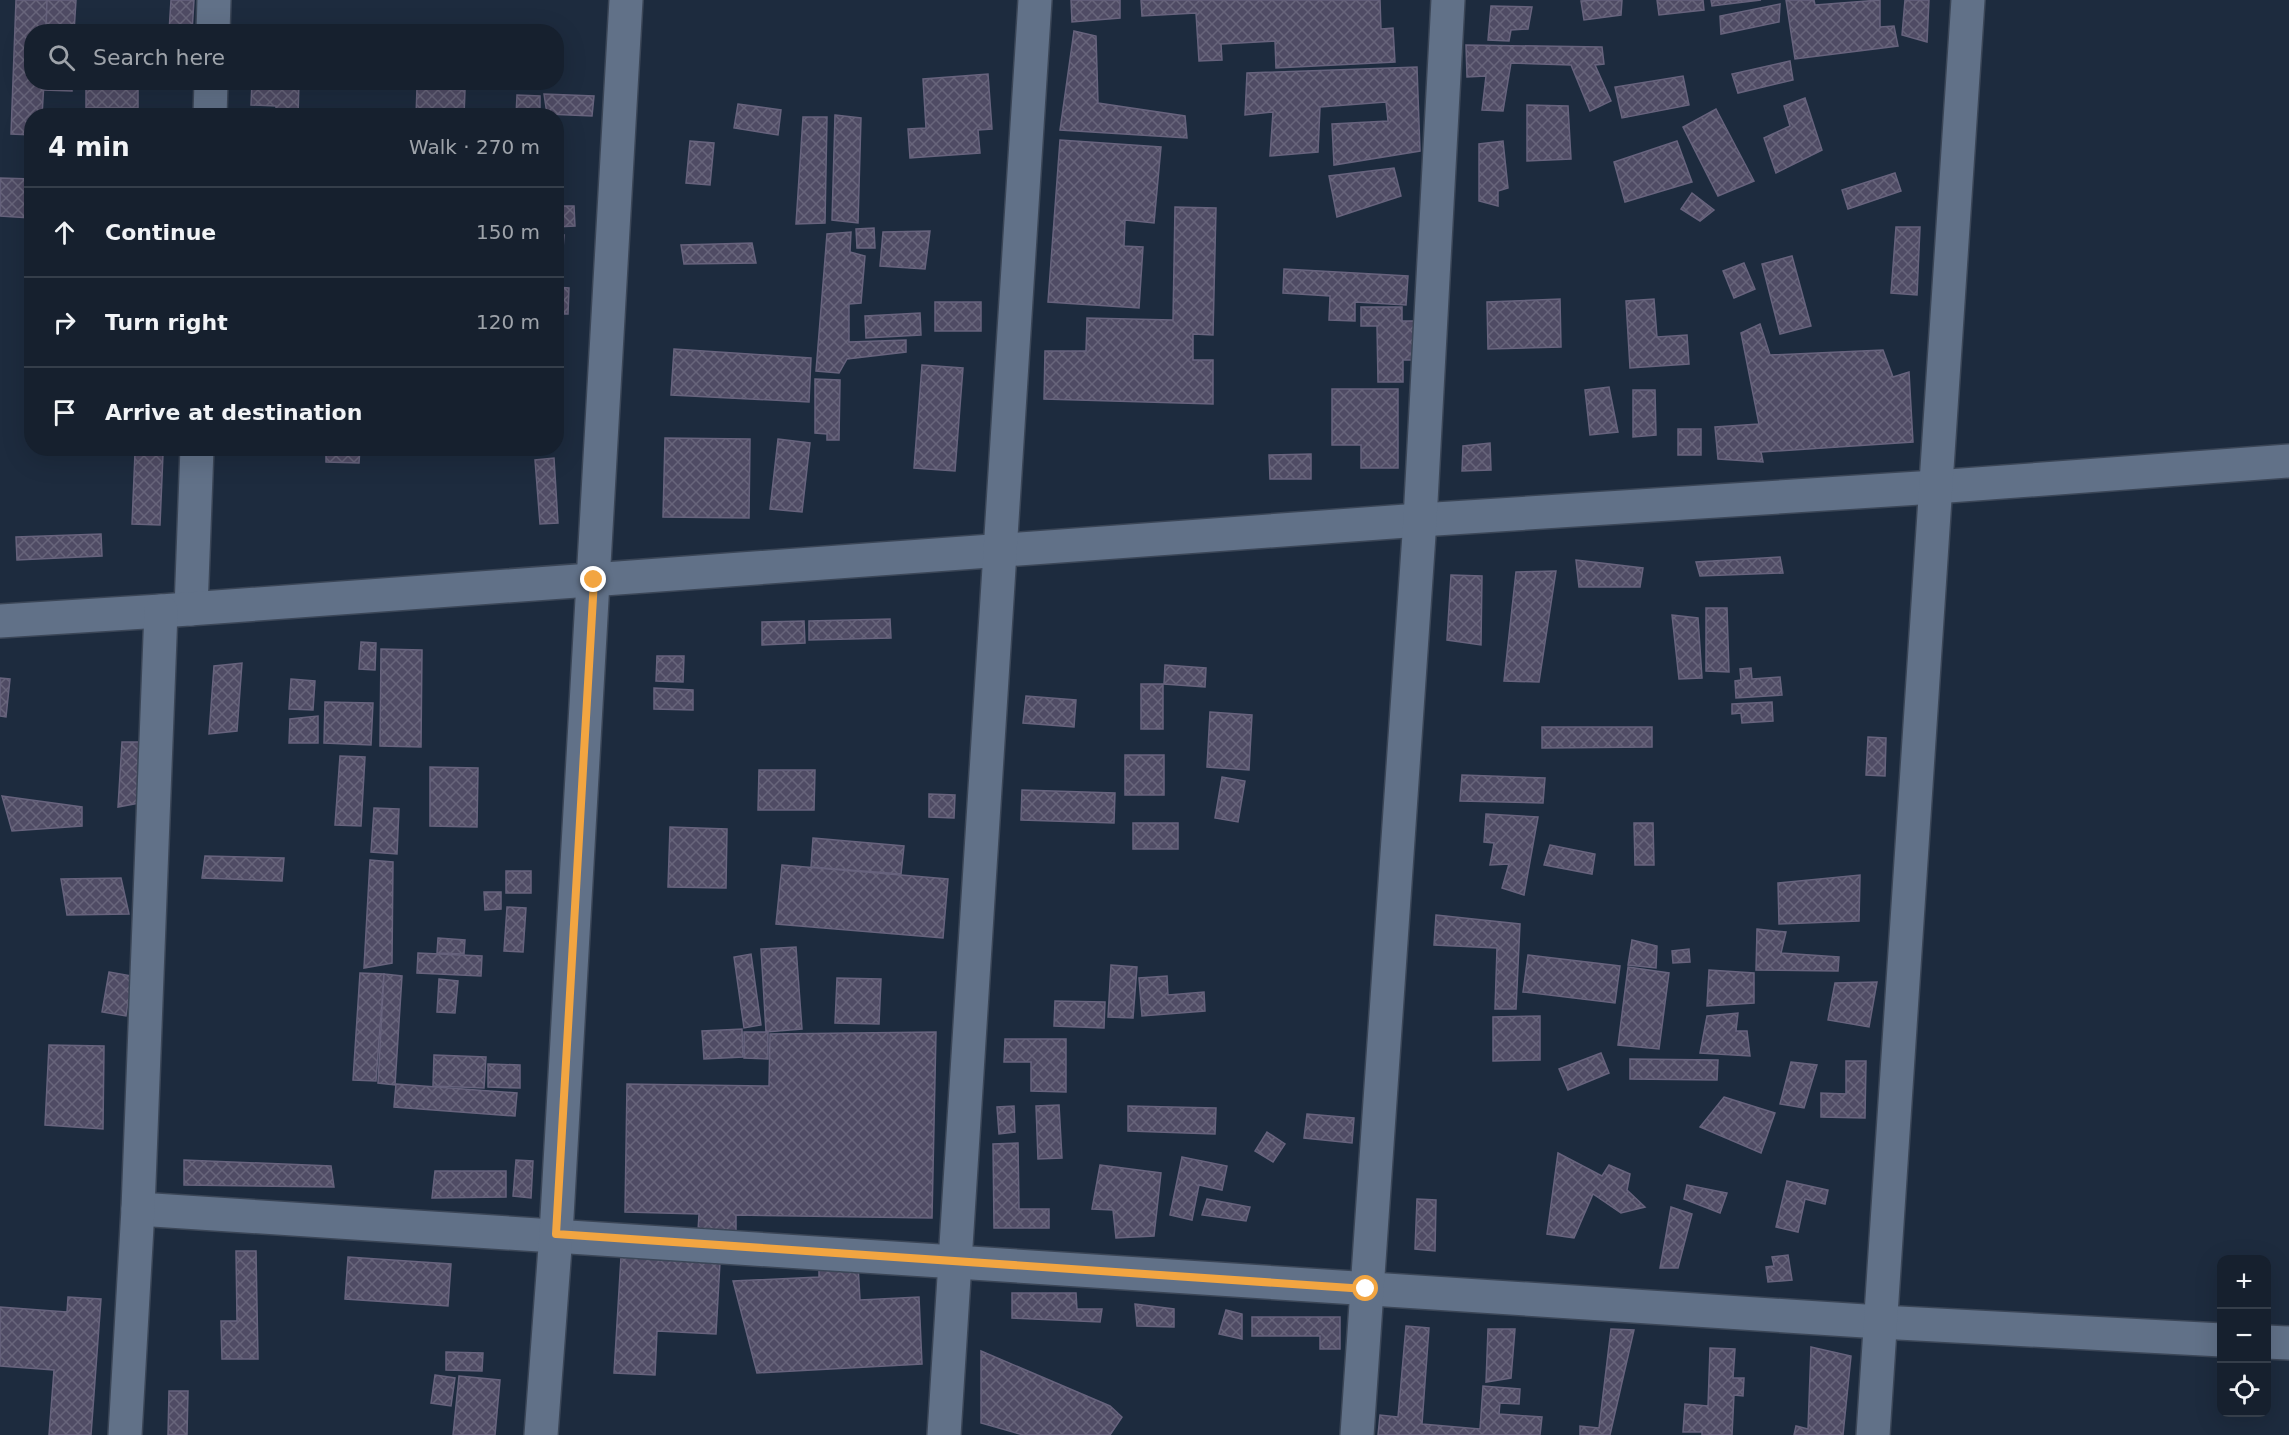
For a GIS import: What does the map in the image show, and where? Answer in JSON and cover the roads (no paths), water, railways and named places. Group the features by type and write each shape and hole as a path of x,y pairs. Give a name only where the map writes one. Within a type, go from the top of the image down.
{"street":[{"path":"213,24 214,0"},
{"path":"541,1435 556,1234 626,0"},
{"path":"944,1435 1035,0"},
{"path":"1357,1435 1420,520 1448,0"},
{"path":"1873,1435 1968,0"},
{"path":"210,108 211,90"},
{"path":"125,1435 176,610 196,456"},
{"path":"0,621 2289,461"},
{"path":"138,1209 556,1234 1880,1322 2217,1340"},
{"path":"2271,1342 2289,1343"}]}
